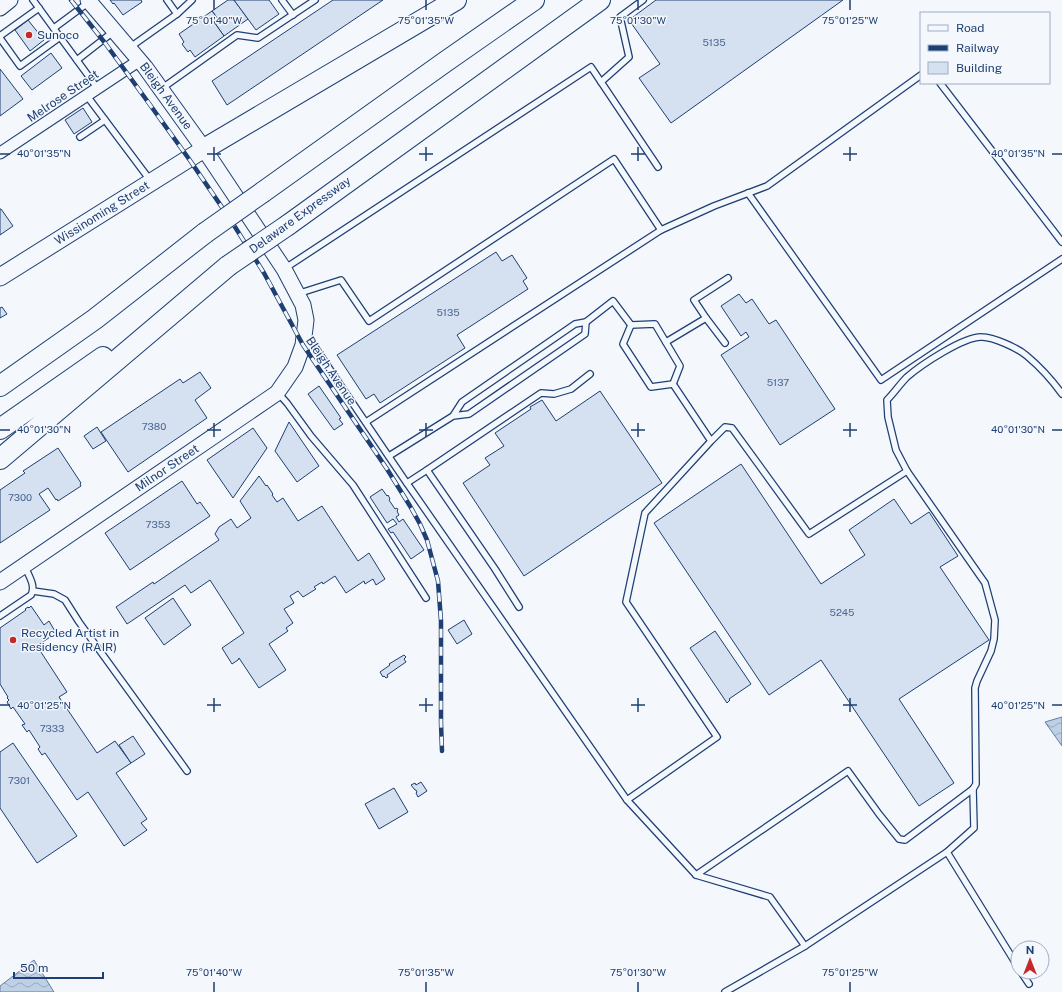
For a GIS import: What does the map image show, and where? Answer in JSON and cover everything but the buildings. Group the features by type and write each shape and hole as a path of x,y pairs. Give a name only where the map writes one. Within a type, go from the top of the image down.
{"highway":[{"path":"204,149 456,0"},
{"path":"0,386 95,319 206,233 262,192 534,0"},
{"name":"Delaware Expressway","path":"0,429 228,266 288,225 600,0"},
{"path":"0,459 228,266"}],"main road":[{"path":"0,8 10,0"},
{"name":"Bleigh Avenue","path":"89,1 140,60 237,197 284,269 297,294 304,309 306,320 305,331"},
{"name":"Wissinoming Street","path":"0,277 204,149"},
{"name":"Milnor Street","path":"0,582 278,393 295,367 303,345 305,331"}],"street":[{"name":"Melrose Street","path":"0,153 140,60"}],"lane":[{"path":"33,0 98,89"},
{"path":"167,0 177,14"},
{"path":"129,48 177,14 192,0"},
{"path":"282,0 293,15"},
{"path":"161,89 237,35 258,38 315,0"},
{"path":"601,82 630,57 620,17 643,0"},
{"path":"54,28 89,1"},
{"path":"39,8 0,37 20,66 60,37"},
{"path":"77,60 115,31"},
{"path":"284,269 591,67 658,167"},
{"path":"366,422 661,230 714,206 767,186 920,76"},
{"path":"941,84 1062,242"},
{"path":"86,96 152,182"},
{"path":"80,137 105,120"},
{"path":"297,294 341,280 369,321 614,159 661,230"},
{"path":"748,193 881,380 1062,259"},
{"path":"725,343 694,300 728,278"},
{"path":"453,416 462,402 575,324 586,322 613,301 631,325"},
{"path":"666,342 706,318"},
{"path":"389,456 453,416 469,414 585,334 586,322"},
{"path":"631,325 655,324 680,366 672,384"},
{"path":"631,325 623,344 651,387 672,384"},
{"name":"Bleigh Avenue","path":"305,331 407,483 627,800 696,875"},
{"path":"696,875 848,771 879,814 900,839 904,840 973,789 976,784 975,688 991,652 994,639 995,620 985,583 906,471 896,450 888,417 887,400 908,377 929,360 966,340 982,337 999,340 1026,355 1052,381 1062,394"},
{"path":"407,483 541,393 554,394 571,389 590,374"},
{"path":"672,384 711,441"},
{"path":"278,393 311,436 353,486 426,598"},
{"path":"627,800 717,737 626,602 645,513 725,426 732,428 809,534 906,471"},
{"path":"427,470 496,569 519,607"},
{"path":"0,616 31,596 33,591 32,584 24,566"},
{"path":"33,591 54,594 65,600 79,622 187,771"},
{"path":"725,992 805,946 947,852 974,828 973,789"},
{"path":"947,852 1010,954"},
{"path":"696,875 770,897 805,946"},
{"path":"1026,980 1029,984"}],"water":[{"path":"1062,717 1062,746 1045,722"},
{"path":"34,960 54,992 0,992 0,986"}],"railway":[{"path":"71,0 105,43 148,102 230,219 264,273 303,345 387,469 420,524 427,540 438,581 441,621 442,751"}],"place":[{"name":"Sunoco","path":"29,35"},
{"name":"Recycled Artist in Residency (RAIR)","path":"13,640"}]}
